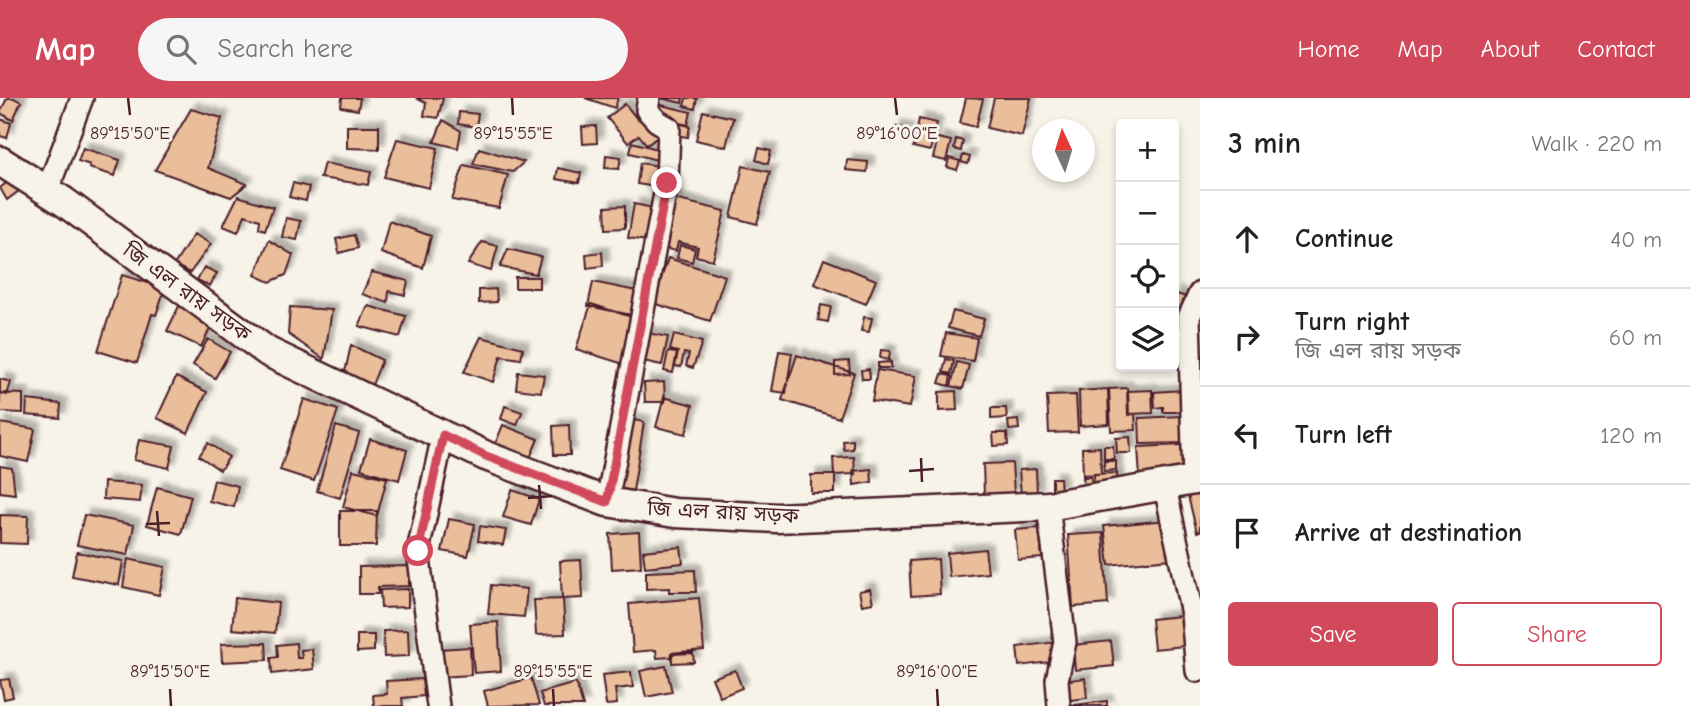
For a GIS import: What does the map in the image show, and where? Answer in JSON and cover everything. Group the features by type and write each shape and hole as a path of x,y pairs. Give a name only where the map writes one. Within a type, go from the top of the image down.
{"main road":[{"name":"জি এল রায় সড়ক","path":"0,161 47,191 268,352 486,456 607,502 675,513 777,518 1048,506 1197,480"}],"street":[{"path":"47,191 82,98"},
{"path":"607,502 667,183 669,128 657,121 647,110 649,98"},
{"path":"1197,480 1189,317 1200,293"},
{"path":"438,706 418,551 443,435"},
{"path":"1165,487 1192,614 1197,671"},
{"path":"1048,506 1065,642 1057,680 1059,706"}],"building":[{"path":"7,98 21,102 13,120 0,113"},
{"path":"342,98 360,98 358,110 341,107"},
{"path":"416,98 443,98 438,118 424,116 426,103"},
{"path":"585,98 618,98 615,108"},
{"path":"660,98 683,98 682,103"},
{"path":"686,98 697,98 695,109 684,106"},
{"path":"966,98 983,99 976,127 960,123"},
{"path":"994,98 1031,98 1022,136 987,128"},
{"path":"625,104 638,120 648,112 664,132 647,145 639,135 628,143 607,118"},
{"path":"657,104 691,112 688,125 654,117"},
{"path":"191,109 222,118 208,168 247,184 231,197 155,170"},
{"path":"703,111 733,118 726,147 696,140"},
{"path":"459,112 478,114 476,127 458,124"},
{"path":"0,119 11,123 7,138 0,136"},
{"path":"919,119 937,123 930,151 913,147"},
{"path":"443,120 461,131 458,148 434,142"},
{"path":"676,123 690,126 688,137 674,135"},
{"path":"347,126 379,126 379,149 347,148"},
{"path":"596,126 597,143 583,144 582,127"},
{"path":"896,126 907,129 905,138 894,135"},
{"path":"938,138 951,141 946,161 933,158"},
{"path":"397,139 438,148 429,188 384,177"},
{"path":"956,139 963,141 961,151 954,149"},
{"path":"632,142 668,152 665,162 630,153"},
{"path":"83,148 120,160 115,176 89,168 90,165 78,161"},
{"path":"479,148 524,162 513,172 473,164"},
{"path":"759,148 771,151 768,164 756,160"},
{"path":"606,155 621,157 619,169 605,168"},
{"path":"963,155 970,157 968,164 961,162"},
{"path":"949,158 960,161 957,170 947,167"},
{"path":"847,160 868,162 867,172 846,170"},
{"path":"324,163 371,172 368,185 320,178"},
{"path":"640,163 665,167 662,188 637,184"},
{"path":"464,165 508,175 499,208 452,200"},
{"path":"743,166 770,172 757,224 731,217"},
{"path":"558,168 581,173 579,183 556,179"},
{"path":"11,179 20,190 7,200 0,188"},
{"path":"293,183 309,187 306,201 289,197"},
{"path":"238,196 273,207 265,230 259,228 260,220 245,215 238,232 223,226"},
{"path":"670,198 725,211 713,260 696,256 698,247 678,242 676,251 658,247"},
{"path":"634,204 653,208 647,241 628,238"},
{"path":"625,206 625,228 606,229 605,207"},
{"path":"286,218 301,221 297,240 282,237"},
{"path":"389,221 431,236 423,268 381,253"},
{"path":"194,234 211,244 190,273 174,265"},
{"path":"354,235 358,248 339,253 336,239"},
{"path":"269,240 293,255 286,275 270,282 255,275"},
{"path":"482,242 498,246 491,271 468,264"},
{"path":"680,245 695,249 692,262 677,258"},
{"path":"508,249 541,257 536,274 500,267"},
{"path":"602,252 603,266 587,268 586,254"},
{"path":"668,258 725,276 710,321 653,303"},
{"path":"824,259 876,280 866,304 814,284"},
{"path":"204,267 217,273 210,286 197,280"},
{"path":"372,272 408,281 405,295 389,291 388,303 362,294"},
{"path":"122,275 165,288 156,315 152,314 137,363 98,351"},
{"path":"515,277 539,277 539,288 515,288"},
{"path":"593,282 651,294 646,318 588,306"},
{"path":"496,289 497,302 479,303 479,290"},
{"path":"1179,295 1195,300 1179,345"},
{"path":"180,304 214,320 201,347 167,331"},
{"path":"591,304 647,322 633,367 576,349"},
{"path":"821,305 831,307 828,322 818,320"},
{"path":"368,306 406,316 400,337 359,326"},
{"path":"290,307 332,310 324,359 288,334"},
{"path":"953,311 984,319 979,336 948,328"},
{"path":"864,317 872,318 869,332 861,331"},
{"path":"643,332 668,337 662,365 638,360"},
{"path":"946,333 977,338 973,361 941,356"},
{"path":"674,335 702,342 693,368 686,366 689,354 684,353 681,367 675,366 678,352 670,350"},
{"path":"481,337 523,348 521,359 501,356 493,382 464,372"},
{"path":"208,339 230,352 215,378 193,365"},
{"path":"351,345 382,360 372,385 345,372"},
{"path":"881,350 890,351 889,360 880,358"},
{"path":"779,351 792,353 786,393 772,391"},
{"path":"668,352 677,353 673,373 664,371"},
{"path":"797,355 854,373 839,418 782,400"},
{"path":"946,359 954,361 951,374 943,372"},
{"path":"849,361 850,374 835,375 835,362"},
{"path":"891,362 891,368 878,368 878,363"},
{"path":"957,362 969,365 963,389 951,386"},
{"path":"869,369 870,379 862,379 861,370"},
{"path":"877,370 916,376 910,407 872,401"},
{"path":"518,372 544,375 541,392 516,389"},
{"path":"942,374 951,376 949,386 939,383"},
{"path":"176,377 207,392 188,433 157,418"},
{"path":"0,379 11,382 7,395 0,393"},
{"path":"664,382 665,402 645,402 644,383"},
{"path":"1127,388 1128,415 1135,414 1136,430 1111,431 1109,389"},
{"path":"1108,389 1109,424 1080,426 1079,391"},
{"path":"1152,390 1153,413 1129,414 1128,391"},
{"path":"1183,390 1184,412 1163,412 1163,407 1155,408 1154,392"},
{"path":"956,391 957,410 939,411 939,392"},
{"path":"0,393 23,394 23,413 0,412"},
{"path":"1076,395 1078,432 1049,433 1047,396"},
{"path":"664,397 693,405 686,434 656,427"},
{"path":"304,399 338,410 314,481 280,470"},
{"path":"27,400 61,404 60,418 26,415"},
{"path":"505,406 522,412 517,425 501,419"},
{"path":"991,408 1006,408 1007,418 991,419"},
{"path":"1182,416 1183,443 1140,444 1139,418"},
{"path":"628,419 644,422 633,491 617,488"},
{"path":"1018,420 1019,429 1009,430 1008,421"},
{"path":"0,423 35,429 28,462 0,456"},
{"path":"503,425 538,439 530,458 495,444"},
{"path":"569,425 570,455 554,455 553,426"},
{"path":"336,426 359,433 340,498 317,491"},
{"path":"993,433 1007,433 1008,445 994,446"},
{"path":"1130,437 1131,453 1117,453 1116,438"},
{"path":"370,439 407,450 399,480 361,469"},
{"path":"139,440 174,446 169,468 134,460"},
{"path":"853,440 853,449 844,450 843,441"},
{"path":"208,443 229,457 220,470 199,456"},
{"path":"1184,445 1185,477 1140,479 1138,447"},
{"path":"1104,446 1113,446 1114,459 1104,459"},
{"path":"1100,447 1101,474 1083,475 1082,448"},
{"path":"854,457 855,474 834,475 833,458"},
{"path":"1104,461 1116,461 1116,470 1104,471"},
{"path":"1012,463 1014,494 984,495 983,464"},
{"path":"0,466 12,468 15,494 0,492"},
{"path":"871,469 872,482 854,485 853,471"},
{"path":"1036,469 1037,494 1021,495 1019,470"},
{"path":"353,470 387,478 377,516 343,507"},
{"path":"1117,473 1118,489 1094,490 1094,474"},
{"path":"811,475 835,475 835,493 811,493"},
{"path":"1083,477 1091,477 1092,492 1084,492"},
{"path":"1052,478 1060,478 1061,491 1052,492"},
{"path":"214,480 238,486 234,507 209,501"},
{"path":"104,482 142,485 140,502 103,499"},
{"path":"157,487 191,496 181,534 147,525"},
{"path":"512,490 539,499 531,525 503,517"},
{"path":"1200,493 1200,531 1197,532 1188,496"},
{"path":"340,511 377,511 376,546 340,546"},
{"path":"0,515 28,516 27,544 0,543"},
{"path":"84,515 134,525 128,555 77,545"},
{"path":"449,519 475,524 468,556 442,551"},
{"path":"1167,520 1171,559 1109,565 1104,526"},
{"path":"480,526 506,530 503,545 478,541"},
{"path":"1039,528 1042,558 1018,560 1015,530"},
{"path":"639,532 641,567 612,569 610,534"},
{"path":"1103,533 1108,604 1073,607 1068,535"},
{"path":"681,547 683,563 645,567 643,551"},
{"path":"985,549 988,573 949,577 947,553"},
{"path":"77,552 123,561 119,585 72,576"},
{"path":"128,559 165,567 159,595 123,587"},
{"path":"938,559 940,594 911,596 909,561"},
{"path":"581,560 583,598 562,599 560,561"},
{"path":"409,566 409,586 378,587 378,594 359,594 359,567"},
{"path":"695,570 696,592 669,592 669,588 646,589 646,572"},
{"path":"491,585 527,589 524,617 488,614"},
{"path":"408,589 408,607 381,608 380,590"},
{"path":"870,589 873,603 862,605 859,591"},
{"path":"235,598 278,603 275,633 232,629"},
{"path":"699,598 704,650 671,653 672,657 657,658 656,650 633,652 629,604"},
{"path":"563,599 565,634 536,635 534,600"},
{"path":"1191,615 1194,645 1154,649 1151,619"},
{"path":"498,622 501,671 474,673 470,624"},
{"path":"408,630 409,656 384,657 383,631"},
{"path":"357,635 374,635 374,651 357,652"},
{"path":"1111,641 1114,666 1075,670 1073,645"},
{"path":"1056,642 1058,661 1019,666 1017,647"},
{"path":"266,643 267,660 222,662 221,644"},
{"path":"296,643 297,658 302,658 301,650 312,649 314,669 272,674 271,658 278,657 277,645"},
{"path":"470,647 471,675 440,677 438,649"},
{"path":"693,653 694,662 672,663 672,654"},
{"path":"666,666 672,692 646,697 640,671"},
{"path":"735,670 742,688 720,697 712,678"},
{"path":"631,672 633,687 615,689 617,704 606,705 602,675"},
{"path":"531,678 539,705 488,706 484,691"},
{"path":"1085,678 1087,698 1064,701 1062,681"},
{"path":"9,679 13,697 4,699 0,680"},
{"path":"422,679 424,696 402,698 403,706 374,706 373,695 387,694 386,681"},
{"path":"576,683 583,706 544,706 540,693"},
{"path":"1107,701 1107,706 1066,706"}],"route":[{"path":"418,551 443,435 486,456 607,502 667,183"}]}
